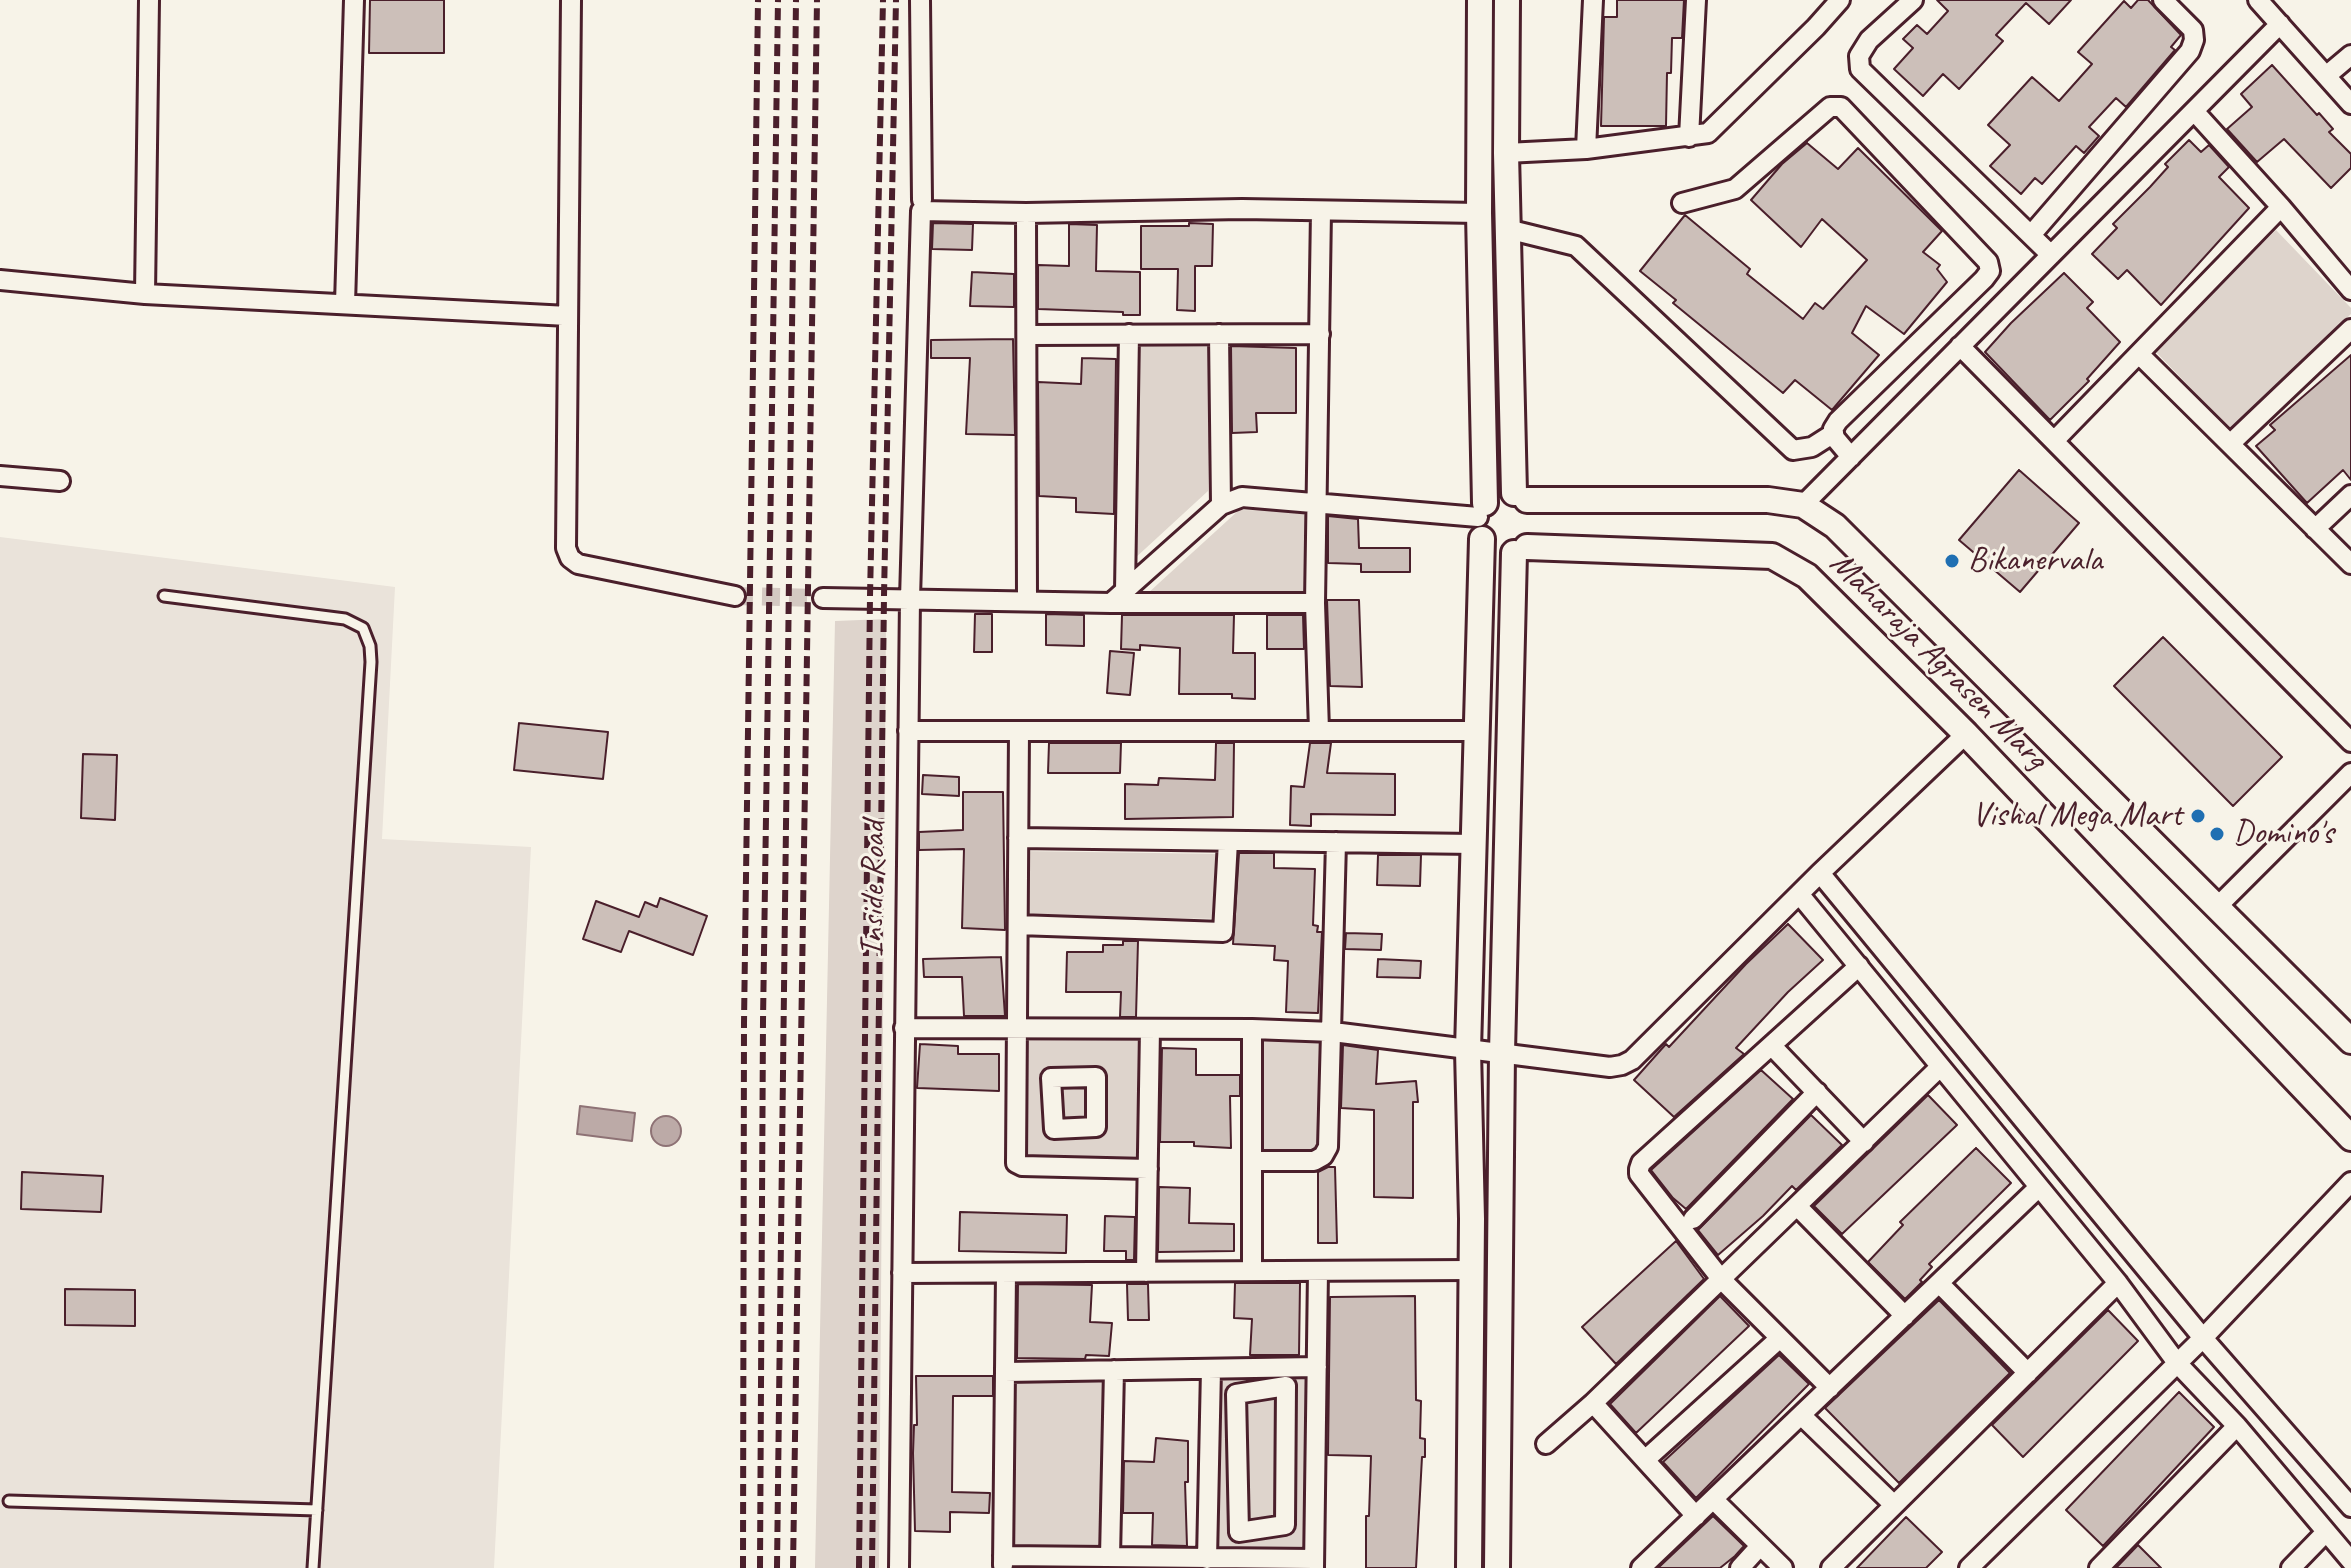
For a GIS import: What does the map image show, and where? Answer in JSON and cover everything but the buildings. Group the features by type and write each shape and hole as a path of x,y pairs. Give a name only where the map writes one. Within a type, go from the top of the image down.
{"street":[{"path":"145,294 149,0"},
{"path":"345,304 354,0"},
{"path":"571,0 566,548 570,558 578,564 735,596"},
{"name":"Inside Road","path":"899,1568 910,599 922,206 920,0"},
{"path":"1469,1568 1472,1219 1468,1050 1482,519 1480,0"},
{"path":"1507,0 1507,229 1520,497"},
{"path":"1586,149 1593,0"},
{"path":"1689,137 1696,0"},
{"path":"1506,153 1586,149 1689,137 1710,131 1840,0"},
{"path":"1913,0 1869,40 1859,56 1860,69 2051,255"},
{"path":"2031,235 2190,51 2194,40 2193,30 2163,0"},
{"path":"2258,0 2351,104"},
{"path":"1803,505 2280,24"},
{"path":"2326,76 2351,55"},
{"path":"1682,203 1735,189 1830,107 1841,107 1988,262 1990,271 1984,279 1838,421 1835,438 1851,457"},
{"path":"2194,111 2351,290"},
{"path":"922,206 1026,213 1479,213"},
{"path":"2054,441 2281,207"},
{"path":"1319,731 1315,603 1321,211"},
{"path":"1026,213 1027,601"},
{"path":"1507,229 1576,246 1793,450 1812,447 1834,433"},
{"path":"0,280 145,294 568,316"},
{"path":"2230,444 2351,329"},
{"path":"1118,597 1129,334"},
{"path":"1219,334 1221,505"},
{"path":"1028,335 1320,334"},
{"path":"1960,346 2351,742"},
{"path":"2139,354 2351,564"},
{"path":"0,476 60,481"},
{"path":"1482,519 1501,494 1520,497 1534,510 1537,520 1537,530 1520,550 1502,1052 1497,1568"},
{"path":"2315,529 2351,495"},
{"path":"1118,597 1221,505 1242,497 1317,501 1482,519"},
{"name":"Maharaja Agrasen Marg","path":"1520,497 1768,500 1803,505 1835,526 2351,1041"},
{"path":"1482,519 1489,547 1498,552 1520,550"},
{"name":"Maharaja Agrasen Marg","path":"1520,550 1772,556 1807,576 1966,734 2351,1138"},
{"path":"823,598 1027,601 1118,597 1315,603"},
{"path":"908,731 1476,731"},
{"path":"1019,731 1016,1163 1022,1166 1148,1169"},
{"path":"904,1028 1333,1032 1610,1067 1632,1060 1820,873 1966,734"},
{"path":"2217,907 2351,773"},
{"path":"1018,838 1475,844"},
{"path":"1018,925 1223,932 1228,841"},
{"path":"1252,1161 1314,1161 1323,1156 1328,1147 1336,842"},
{"path":"1820,873 2203,1338 2351,1507"},
{"path":"1800,895 2118,1283 2177,1363 2237,1426 2351,1561"},
{"path":"1830,1388 1721,1279 1639,1174 1639,1169 1641,1163 1859,966"},
{"path":"1146,1272 1150,1029"},
{"path":"1252,1029 1252,1271"},
{"path":"1772,1046 1864,1142"},
{"path":"1546,1444 1593,1403 1940,1067"},
{"path":"1693,1219 1817,1092"},
{"path":"1969,1568 2203,1338 2351,1182"},
{"path":"1641,1568 2039,1187"},
{"path":"1797,1206 1905,1316"},
{"path":"1472,1219 1499,1218"},
{"path":"902,1273 1471,1270"},
{"path":"1006,1273 1002,1562 1110,1557 1314,1564 1318,1271"},
{"path":"1939,1283 2028,1373"},
{"path":"1831,1568 2118,1283"},
{"path":"1645,1460 1780,1338"},
{"path":"1005,1372 1317,1367"},
{"path":"1207,1559 1211,1369"},
{"path":"1110,1557 1114,1370"},
{"path":"1286,1386 1285,1525 1239,1532 1236,1394 1286,1386"},
{"path":"1593,1403 1696,1516"},
{"path":"1801,1415 1894,1505"},
{"path":"2099,1568 2237,1426"},
{"path":"1713,1499 1783,1568"},
{"path":"2291,1568 2326,1532"},
{"path":"1740,1568 1760,1546"}],"lane":[{"path":"164,596 345,619 363,628 370,646 313,1568"},
{"path":"9,1501 317,1510"}],"shaded area":[{"path":"2276,230 2351,308 2351,314 2231,430 2153,349"},
{"path":"1137,346 1211,347 1208,491 1133,560"},
{"path":"1239,510 1308,511 1309,594 1147,594"},
{"path":"0,537 395,587 382,839 531,847 494,1568 0,1568"},
{"path":"886,619 879,1568 815,1568 835,621"},
{"path":"1021,851 1221,854 1220,919 1020,915"},
{"path":"1023,1037 1138,1040 1136,1160 1021,1157"},
{"path":"1261,1038 1328,1039 1326,1153 1259,1152"},
{"path":"580,1106 635,1113 632,1141 577,1134"},
{"path":"666,1116 672,1117 680,1125 680,1137 672,1145 666,1146 660,1145 652,1137 651,1131 652,1125 660,1117"},
{"path":"1219,1375 1309,1376 1307,1549 1217,1547"},
{"path":"1014,1378 1104,1379 1102,1550 1012,1549"}],"tunnel":[{"path":"735,596 823,598"}],"railway":[{"path":"743,1568 744,1023 758,0"},
{"path":"760,1568 763,1021 778,0"},
{"path":"777,1568 796,0"},
{"path":"793,1568 817,0"},
{"path":"859,1568 870,596 883,0"},
{"path":"872,1568 884,596 896,0"}],"place":[{"name":"Bikanervala","path":"1952,561"},
{"name":"Vishal Mega Mart","path":"2198,816"},
{"name":"Domino's","path":"2217,834"}]}
